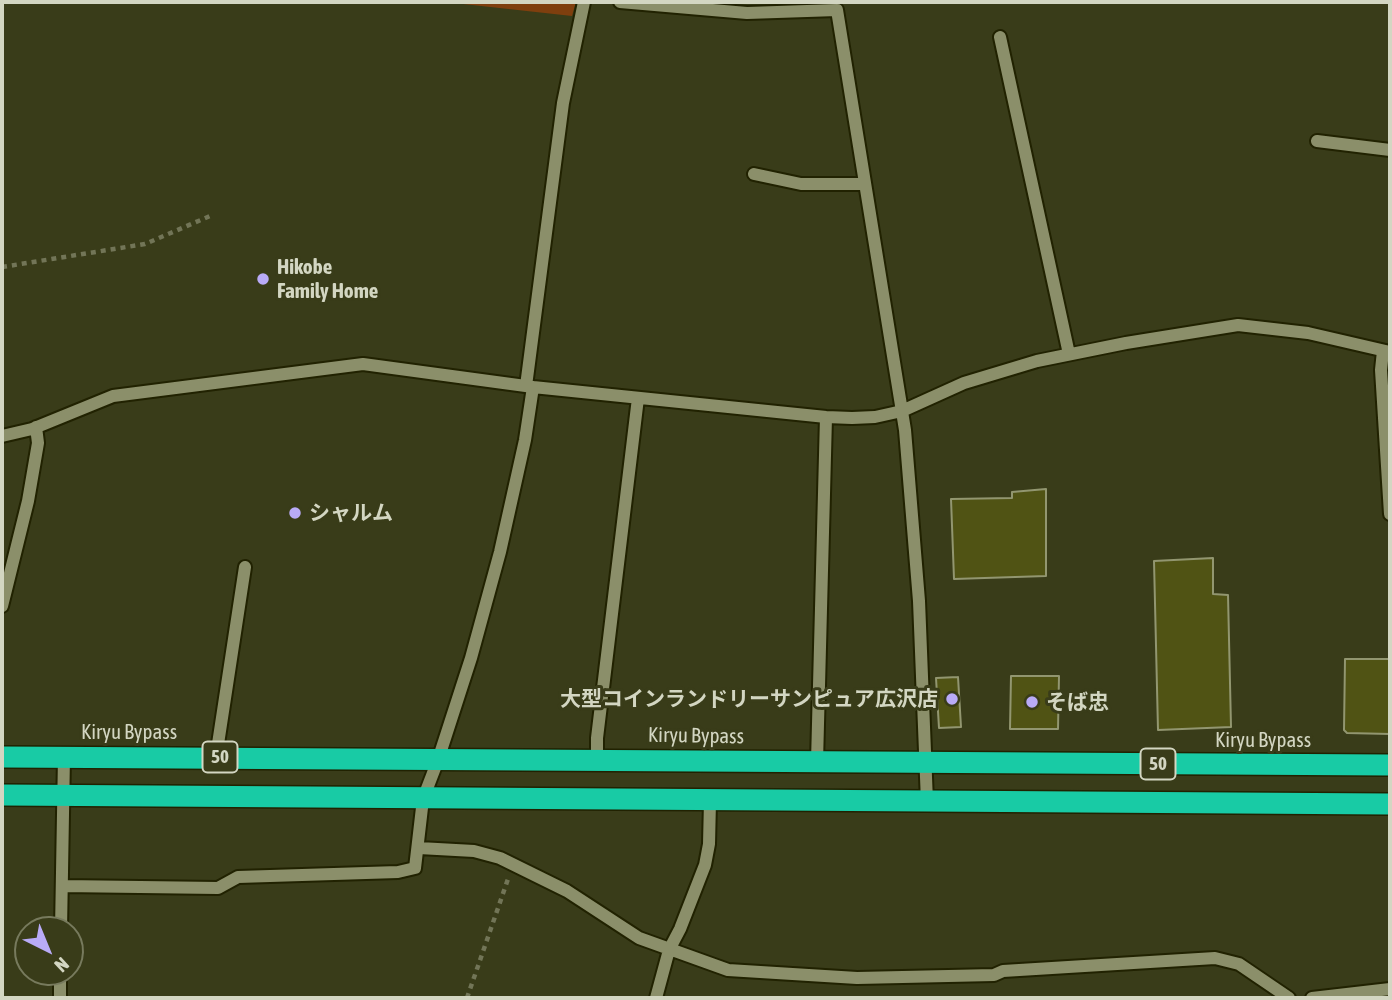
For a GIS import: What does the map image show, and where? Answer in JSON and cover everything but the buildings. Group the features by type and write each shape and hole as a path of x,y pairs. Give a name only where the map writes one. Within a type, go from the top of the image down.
{"highway":[{"name":"Kiryu Bypass","path":"2,757 1390,765"},
{"name":"50","path":"2,795 1390,804"}],"street":[{"path":"62,886 218,888 238,877 398,872 415,868 423,799 471,658 500,552 525,440 563,103 584,2"},
{"path":"621,2 747,13 837,10 902,411 919,601 927,802"},
{"path":"1000,37 1069,355"},
{"path":"1317,141 1390,150"},
{"path":"754,174 801,184 864,184"},
{"path":"2,436 37,426 113,396 363,365 529,386 826,417 875,416 902,411 964,383 1037,361 1238,325 1308,333 1386,352 1381,370 1390,514"},
{"path":"597,759 597,738 638,398"},
{"path":"817,762 826,417"},
{"path":"2,606 30,490 38,443 37,426"},
{"path":"216,757 245,567"},
{"path":"61,916 64,756"},
{"path":"656,998 669,950 705,865 709,844 710,801"},
{"path":"419,848 474,851 500,858 567,891 593,909 613,918 639,938 728,970 857,978 995,975 1003,971 1215,958 1239,964 1289,998"},
{"path":"1312,998 1390,989"}],"path":[{"path":"2,267 145,244 210,216"},
{"path":"467,998 513,865"}],"shaded area":[{"path":"445,2 576,2 572,16"}],"place":[{"name":"Hikobe Family Home","path":"263,279"},
{"name":"シャルム","path":"295,513"},
{"name":"大型コインランドリーサンピュア広沢店","path":"952,699"},
{"name":"そば忠","path":"1032,702"}]}
